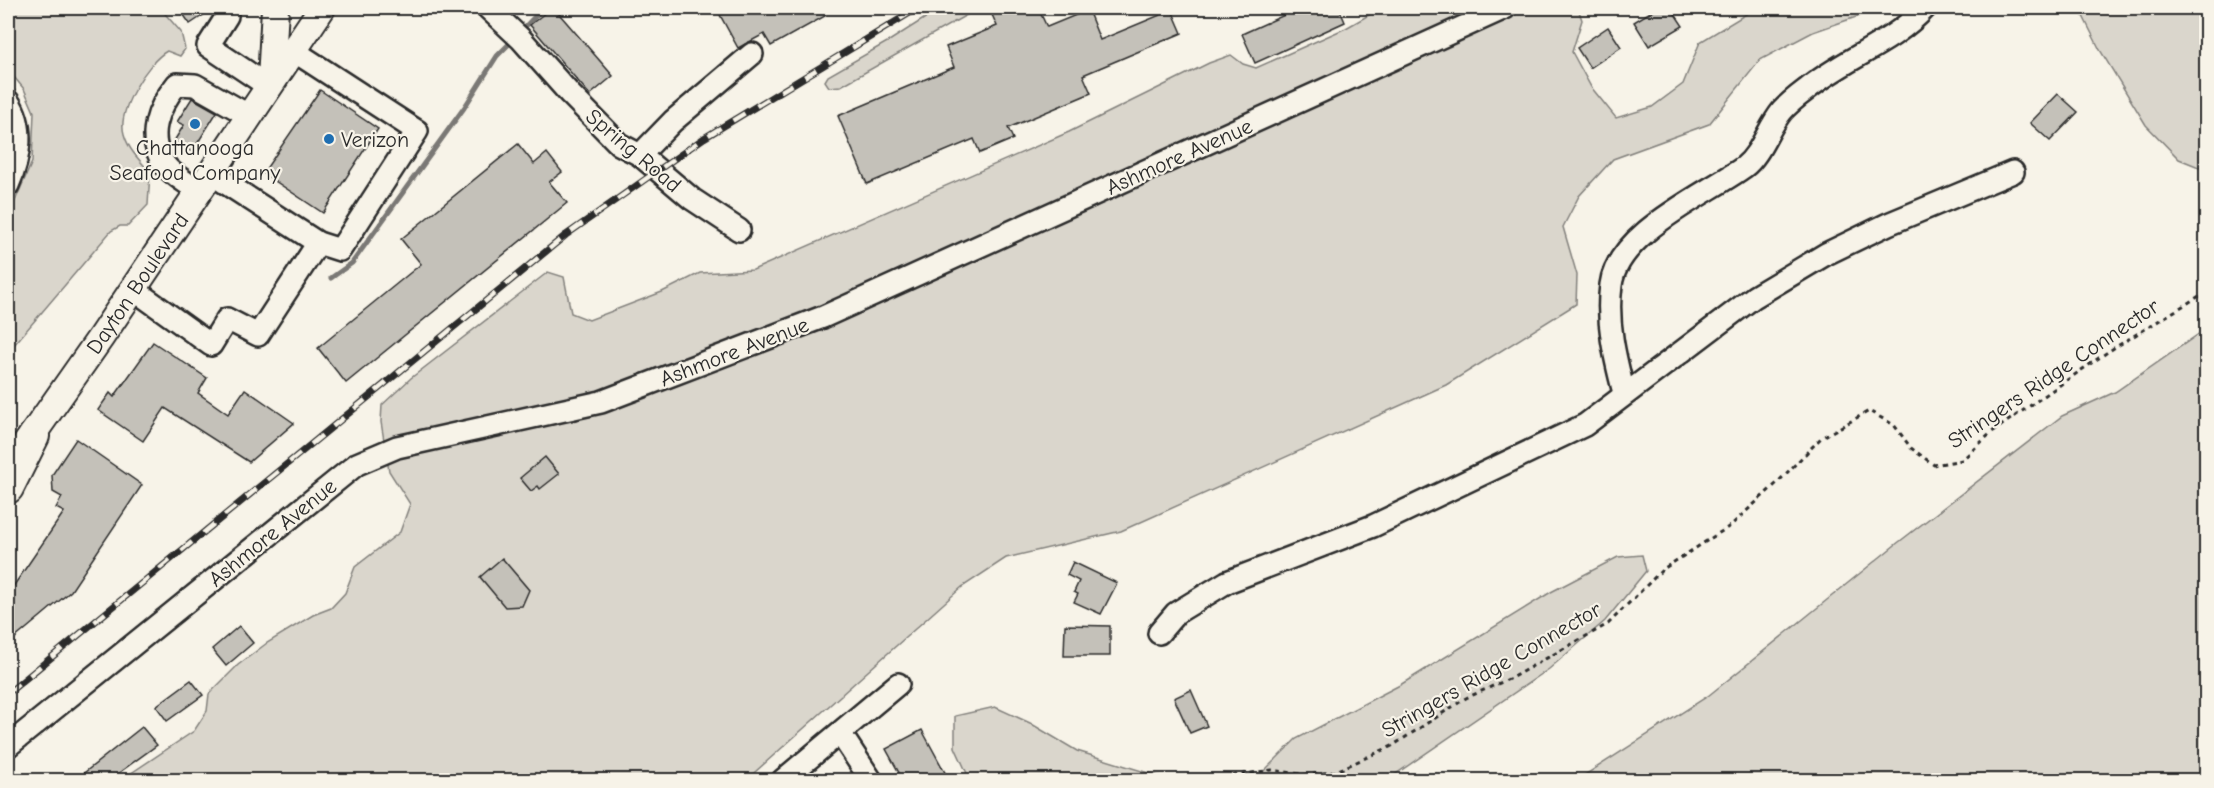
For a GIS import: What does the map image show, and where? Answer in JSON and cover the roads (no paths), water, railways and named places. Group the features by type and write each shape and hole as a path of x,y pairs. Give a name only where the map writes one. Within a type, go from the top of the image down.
{"highway":[{"path":"8,488 34,436"}],"main road":[{"path":"270,83 275,8"},
{"name":"Dayton Boulevard","path":"8,468 34,436 322,8"}],"street":[{"path":"226,8 227,16 208,46 270,83"},
{"name":"Spring Road","path":"488,8 619,144 640,155 692,199 739,230"},
{"name":"Ashmore Avenue","path":"8,746 357,464 397,447 601,402 823,317 1505,8"},
{"path":"1624,393 1613,350 1611,283 1619,263 1632,245 1664,219 1746,165 1782,111 1806,89 1906,25 1925,8"},
{"path":"248,115 195,85 177,84 164,99 156,116 156,144 165,166 204,182 318,243 340,250 417,131 294,51"},
{"path":"640,155 673,122 752,54"},
{"path":"8,101 15,112 20,142 15,170 8,185"},
{"path":"1159,633 1176,613 1227,582 1373,526 1585,425 1624,393 1754,297 1826,254 1888,224 2013,172"},
{"path":"133,289 212,345 227,319 258,335 318,243"},
{"path":"783,780 898,684"},
{"path":"840,732 871,780"}],"waterway":[{"path":"521,31 543,8"},
{"path":"331,278 352,263 464,108 497,56 515,38"}],"railway":[{"path":"8,693 566,235 704,138 918,8"}],"place":[{"name":"Chattanooga Seafood Company","path":"195,124"},
{"name":"Verizon","path":"329,139"}]}
